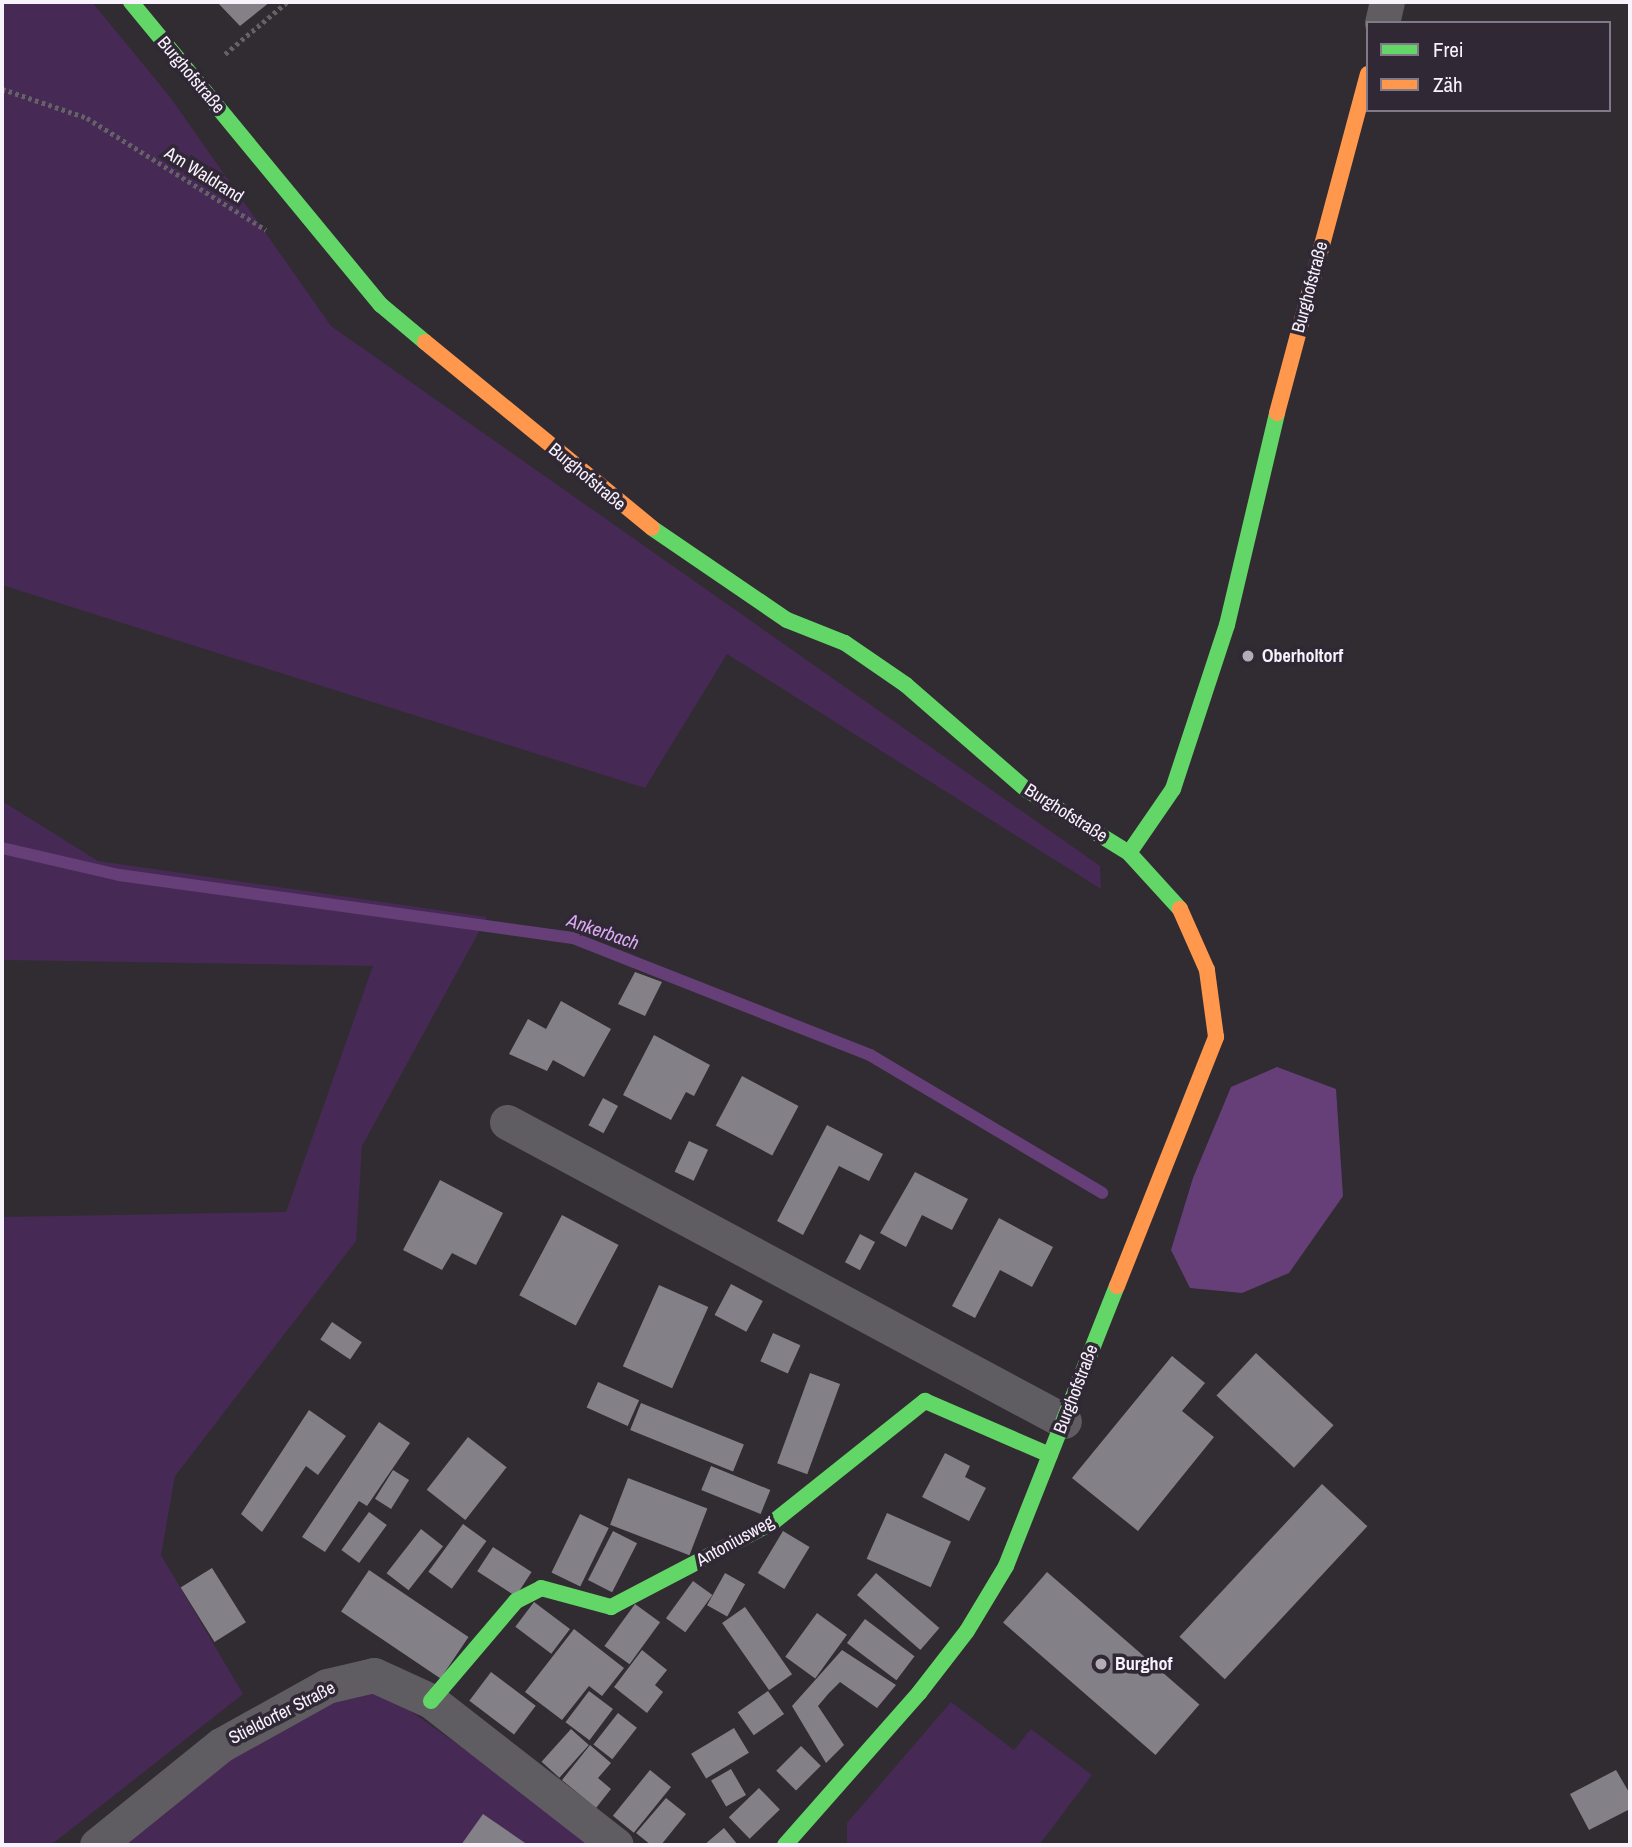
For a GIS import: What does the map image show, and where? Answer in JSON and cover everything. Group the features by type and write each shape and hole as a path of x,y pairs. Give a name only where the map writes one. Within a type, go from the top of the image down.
{"street":[{"name":"Burghofstraße","path":"131,2 381,305 624,508 787,620 845,643 896,678 1027,790 1129,853 1178,905 1207,970 1216,1037 1006,1566 967,1631 919,1693 785,1845"},
{"path":"1382,21 1387,2"},
{"name":"Burghofstraße","path":"1129,853 1172,789 1227,625 1291,355 1366,81"},
{"path":"507,1122 1063,1421"},
{"name":"Antoniusweg","path":"431,1701 516,1601 541,1588 611,1607 772,1523 925,1401 1050,1455"},
{"name":"Stieldorfer Straße","path":"97,1845 221,1745 327,1686 374,1675 431,1701 616,1845"}],"path":[{"path":"195,79 287,2"},
{"name":"Am Waldrand","path":"2,89 87,118 272,233"}],"shaded area":[{"path":"2,2 92,2 170,97 331,326 1100,866 1101,889 727,654 645,788 2,585"},
{"path":"2,801 98,861 487,917 362,1146 356,1241 175,1476 161,1555 243,1694 51,1845 2,1845 2,1217 286,1212 373,966 2,960"},
{"path":"1277,1067 1336,1089 1343,1196 1289,1273 1242,1293 1190,1288 1171,1250 1193,1178 1231,1087"},
{"path":"367,1689 409,1710 600,1845 111,1845 283,1714"},
{"path":"951,1702 1014,1750 1031,1729 1092,1775 1039,1845 847,1845 847,1823"}],"building":[{"path":"217,2 270,2 240,26"},
{"path":"635,972 662,982 645,1016 618,1004"},
{"path":"561,1001 611,1029 584,1077 553,1060 547,1071 509,1054 528,1019 546,1029"},
{"path":"654,1035 710,1065 694,1096 686,1092 671,1120 623,1095"},
{"path":"742,1076 799,1106 772,1155 716,1125"},
{"path":"603,1098 618,1106 603,1133 588,1125"},
{"path":"827,1125 883,1154 869,1181 839,1166 803,1235 777,1221"},
{"path":"689,1141 708,1150 694,1181 675,1172"},
{"path":"915,1172 968,1199 952,1230 922,1215 906,1247 880,1233"},
{"path":"440,1180 503,1213 476,1265 452,1253 442,1270 403,1250"},
{"path":"562,1215 619,1245 576,1325 519,1295"},
{"path":"999,1218 1053,1247 1032,1287 1000,1270 975,1318 952,1306"},
{"path":"860,1234 875,1242 860,1270 845,1262"},
{"path":"731,1284 763,1301 746,1332 715,1315"},
{"path":"659,1285 708,1307 672,1388 623,1366"},
{"path":"332,1322 362,1342 350,1360 320,1339"},
{"path":"773,1333 800,1345 788,1374 760,1361"},
{"path":"1256,1353 1334,1425 1294,1468 1216,1395"},
{"path":"1172,1356 1205,1383 1182,1411 1214,1437 1138,1531 1072,1478"},
{"path":"810,1373 840,1384 807,1474 777,1463"},
{"path":"598,1382 639,1400 628,1426 587,1408"},
{"path":"641,1403 744,1445 733,1471 630,1430"},
{"path":"309,1410 346,1436 318,1475 306,1466 262,1532 241,1514"},
{"path":"379,1422 410,1443 367,1506 359,1501 325,1552 302,1537"},
{"path":"468,1437 507,1467 465,1520 427,1490"},
{"path":"945,1453 970,1466 965,1477 986,1488 969,1521 922,1497"},
{"path":"711,1466 770,1490 761,1514 701,1490"},
{"path":"393,1470 409,1480 391,1509 375,1499"},
{"path":"628,1478 707,1508 689,1555 610,1525"},
{"name":"Burghof","path":"1322,1484 1367,1526 1225,1679 1179,1637"},
{"path":"369,1512 387,1525 359,1563 341,1550"},
{"path":"887,1513 951,1541 931,1587 867,1559"},
{"path":"580,1514 609,1528 580,1586 552,1572"},
{"path":"463,1524 486,1541 452,1589 428,1572"},
{"path":"421,1529 443,1546 409,1590 387,1573"},
{"path":"613,1531 637,1543 612,1592 588,1580"},
{"path":"783,1531 810,1547 784,1589 758,1573"},
{"path":"493,1547 532,1572 516,1596 477,1571"},
{"path":"212,1568 246,1622 215,1642 181,1588"},
{"path":"369,1570 468,1637 441,1679 341,1611"},
{"name":"Burghof","path":"1047,1572 1199,1705 1155,1755 1003,1623"},
{"path":"725,1573 745,1584 727,1617 707,1605"},
{"path":"876,1573 939,1628 920,1650 857,1595"},
{"path":"693,1581 712,1595 685,1632 666,1618"},
{"path":"534,1602 570,1629 551,1654 515,1627"},
{"path":"635,1604 660,1622 630,1664 604,1646"},
{"path":"745,1607 792,1674 769,1690 722,1623"},
{"path":"817,1613 847,1635 815,1678 785,1657"},
{"path":"865,1619 915,1656 896,1680 847,1643"},
{"path":"574,1629 624,1668 602,1696 589,1686 562,1720 525,1692"},
{"path":"642,1650 667,1670 655,1685 663,1692 647,1713 614,1687"},
{"path":"842,1650 896,1685 877,1708 840,1682 829,1693 818,1706 844,1745 826,1763 792,1706"},
{"path":"491,1672 536,1706 514,1734 469,1701"},
{"path":"589,1691 613,1709 589,1740 566,1722"},
{"path":"768,1691 784,1714 754,1735 738,1712"},
{"path":"618,1713 637,1728 612,1759 593,1745"},
{"path":"734,1728 749,1753 706,1779 691,1754"},
{"path":"571,1729 589,1745 559,1778 542,1762"},
{"path":"590,1745 611,1763 598,1778 611,1789 596,1808 562,1780"},
{"path":"801,1746 821,1766 796,1791 776,1771"},
{"path":"731,1769 746,1795 726,1806 711,1780"},
{"path":"650,1770 671,1787 634,1833 613,1816"},
{"path":"1616,1770 1630,1794 1630,1809 1589,1830 1570,1794"},
{"path":"759,1788 780,1810 750,1839 729,1817"},
{"path":"666,1798 686,1814 661,1845 651,1845 636,1833"},
{"path":"483,1814 528,1845 461,1845"},
{"path":"724,1828 738,1845 704,1845"}],"waterway":[{"name":"Ankerbach","path":"2,848 119,875 573,938 870,1055 1102,1193"}],"traffic: fast":[{"path":"131,2 381,305 425,342"},
{"path":"1129,853 1173,789 1227,625 1277,413"},
{"path":"652,528 787,620 845,643 906,685 1027,790 1129,853 1180,909"},
{"path":"785,1845 919,1693 967,1631 1006,1566 1117,1286"},
{"path":"431,1701 516,1601 541,1588 611,1607 772,1523 925,1401 1050,1455"}],"traffic: slow":[{"path":"1277,413 1366,81"},
{"path":"425,342 652,528"},
{"path":"1117,1286 1216,1037 1207,970 1180,909"}],"place":[{"name":"Oberholtorf","path":"1248,656"},
{"name":"Burghof","path":"1101,1664"}]}
